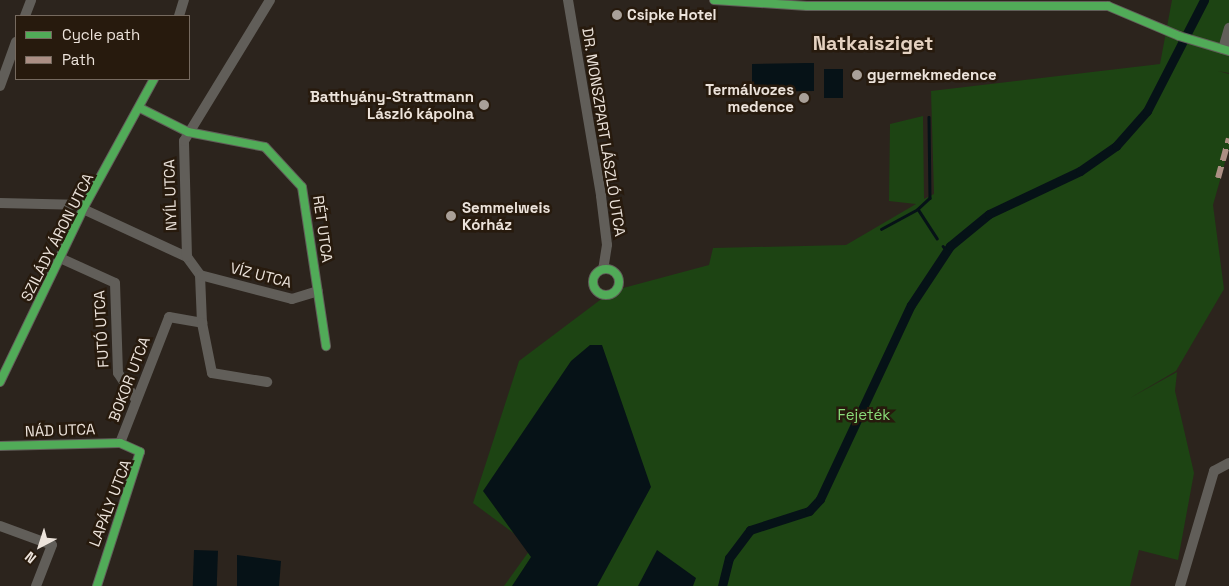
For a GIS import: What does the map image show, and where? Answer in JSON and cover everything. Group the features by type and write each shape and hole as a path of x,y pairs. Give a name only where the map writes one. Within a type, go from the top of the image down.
{"street":[{"path":"25,15 31,0"},
{"path":"179,15 184,0"},
{"path":"140,108 188,132 256,30 270,0"},
{"name":"DR. MONSZPART LÁSZLÓ UTCA","path":"568,0 602,205 607,245 603,269"},
{"path":"714,0 805,3 1080,2 1125,11 1179,36 1226,50 1229,28"},
{"path":"0,86 15,45"},
{"name":"SZILÁDY ÁRON UTCA","path":"0,382 84,207 140,108 154,80"},
{"name":"RÉT UTCA","path":"188,132 272,151 306,192 318,291"},
{"name":"NYÍL UTCA","path":"187,257 184,145 188,132"},
{"path":"0,203 84,207 187,257 200,275 202,323 212,373 267,382"},
{"name":"FUTÓ UTCA","path":"60,258 115,282 118,373 135,398"},
{"name":"VÍZ UTCA","path":"200,275 292,299 318,291"},
{"path":"318,291 326,346"},
{"name":"BOKOR UTCA","path":"120,443 135,411 135,398 156,358 167,318 202,323"},
{"name":"NÁD UTCA","path":"0,446 120,443"},
{"name":"LAPÁLY UTCA","path":"97,586 110,537 141,458 137,449 120,443"},
{"path":"1180,586 1214,471 1229,463"},
{"path":"0,526 52,545 36,586"}],"green space":[{"name":"Fejeték","path":"1172,0 1229,0 1229,73 1218,71 1229,74 1229,148 1213,205 1224,289 1176,371 1130,398 1177,372 1175,391 1194,473 1178,560 1139,550 1130,586 504,586 532,547 473,503 519,361 612,291 709,265 713,248 846,245 916,204 889,201 890,124 923,116 924,199 934,194 931,91 1160,64"}],"shaded area":[{"path":"814,63 814,91 752,92 752,64"},
{"path":"824,69 843,69 843,98 824,98"},
{"path":"590,345 602,345 651,487 597,586 512,586 531,557 483,491 571,361"},
{"path":"194,550 218,551 217,586 193,586"},
{"path":"657,550 696,578 693,586 638,586"},
{"path":"237,555 281,561 279,586 237,586"}],"waterway":[{"path":"722,586 729,558 750,530 809,511 820,499 911,305 950,246 989,214 1080,171 1116,146 1147,111 1204,0"},
{"path":"929,117 930,198 918,209 937,238"},
{"path":"881,229 918,209"},
{"path":"943,246 947,251"}],"marked path":[{"path":"1218,178 1229,138"}],"cycle path":[{"path":"714,0 807,6 1108,6 1179,36 1229,51"},
{"path":"0,382 85,205 153,80"},
{"path":"140,108 188,132 265,147 302,187 326,346"},
{"path":"606,269 616,272 619,282 616,292 606,295 596,292 593,282 596,272 606,269"},
{"path":"0,446 120,443 140,452 97,586"}],"place":[{"name":"Csipke Hotel","path":"617,15"},
{"name":"gyermekmedence","path":"857,75"},
{"name":"Termálvozes medence","path":"804,98"},
{"name":"Batthyány-Strattmann László kápolna","path":"484,105"},
{"name":"Semmelweis Kórház","path":"451,216"}],"district":[{"name":"Natkaisziget","path":"873,43"}]}
